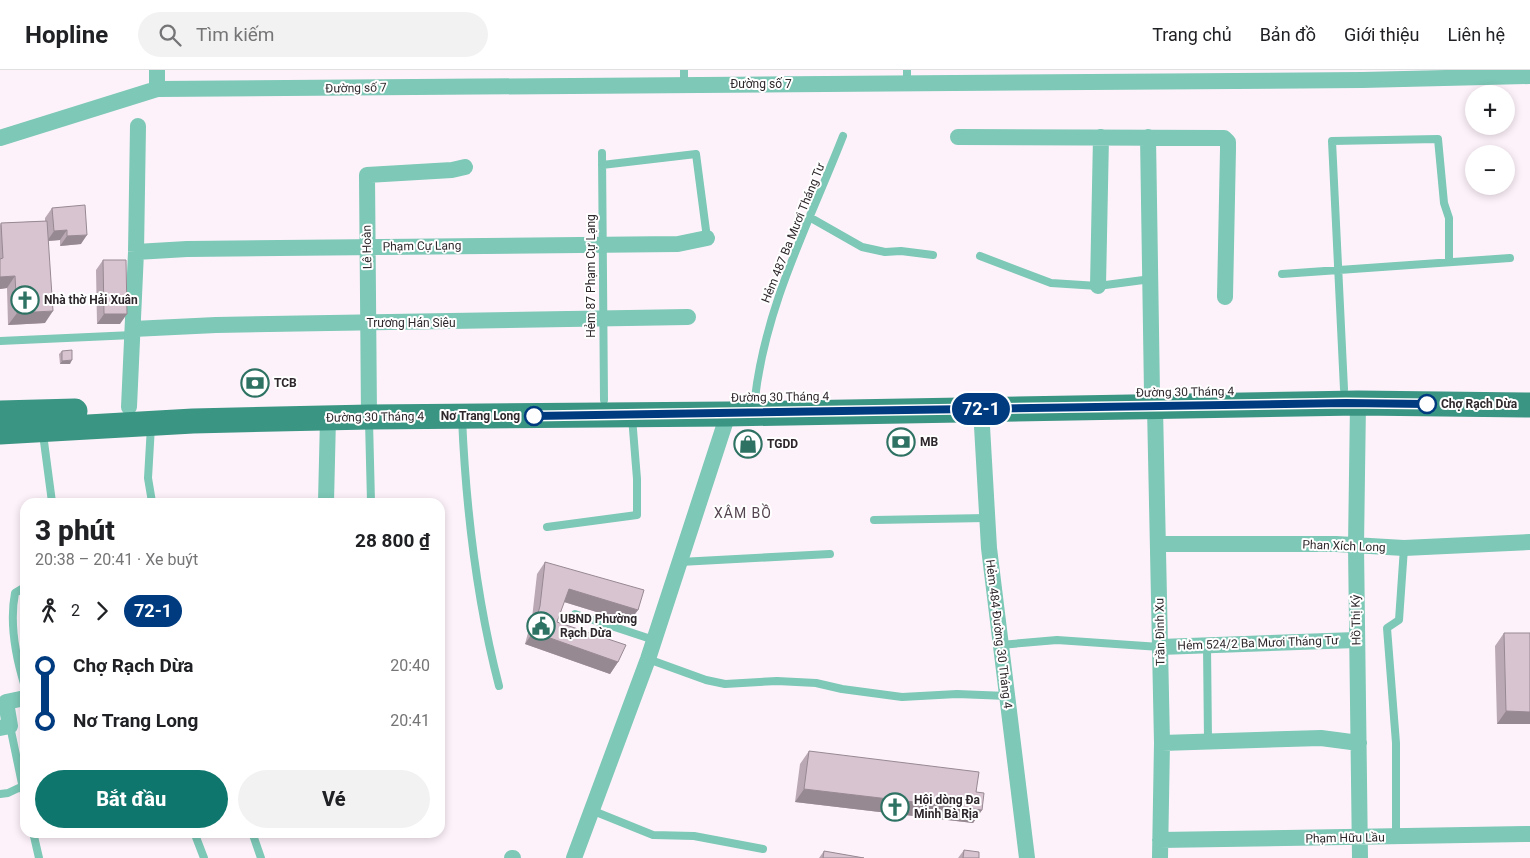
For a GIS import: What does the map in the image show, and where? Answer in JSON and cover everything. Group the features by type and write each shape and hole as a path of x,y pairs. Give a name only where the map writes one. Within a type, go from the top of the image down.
{"main road":[{"name":"Đường 30 Tháng 4","path":"0,432 151,424 328,418 368,410 462,416 631,415 756,405 1154,400 1530,390"},
{"name":"Đường 30 Tháng 4","path":"1351,396 1530,405"},
{"name":"Đường 30 Tháng 4","path":"0,413 128,408 368,410 604,400 728,406"},
{"name":"Đường 30 Tháng 4","path":"756,405 981,409 1154,400"}],"street":[{"path":"157,70 157,89"},
{"name":"Đường số 7","path":"0,138 157,89 684,77 907,76 998,79 1170,76 1530,76"},
{"path":"128,408 136,252 138,126"},
{"path":"1098,286 1102,137"},
{"name":"Trần Đình Xu","path":"1148,137 1162,743 1160,858"},
{"path":"958,138 1219,137 1228,142 1225,297"},
{"name":"Lê Hoàn","path":"368,410 367,175 452,170 465,167"},
{"name":"Phạm Cự Lạng","path":"136,252 366,247 678,244 707,238"},
{"name":"Trương Hán Siêu","path":"133,332 216,325 602,320 688,317"},
{"name":"Hồ Thị Kỷ","path":"1351,396 1356,546 1360,858"},
{"path":"574,858 648,659 728,406"},
{"name":"Hẻm 484 Đường 30 Tháng 4","path":"981,409 987,518 1000,645 1027,858"},
{"path":"326,498 328,418"},
{"name":"Phan Xích Long","path":"1158,544 1336,544 1404,548 1530,542"},
{"name":"Hẻm 524/2 Ba Mươi Tháng Tư","path":"1160,647 1356,640"},
{"path":"5,727 6,702 20,699"},
{"path":"1162,743 1321,738 1359,743"},
{"name":"Phạm Hữu Lầu","path":"1160,840 1530,834"}],"lane":[{"name":"Hẻm 487 Ba Mươi Tháng Tư","path":"756,405 769,325 778,295 843,136"},
{"path":"1351,396 1338,270 1332,142 1438,139 1444,203 1449,218 1449,262"},
{"name":"Hẻm 87 Phạm Cự Lạng","path":"602,153 604,400"},
{"path":"602,165 696,154 707,238"},
{"path":"811,218 862,248 885,252 901,251 933,255"},
{"path":"980,256 1051,283 1098,286 1151,279"},
{"path":"1282,274 1510,258"},
{"path":"0,341 133,332"},
{"path":"368,410 371,498"},
{"path":"547,527 637,515 637,479 631,415"},
{"path":"462,416 465,486 474,562 499,686"},
{"path":"151,424 148,478 151,498"},
{"path":"42,430 51,498"},
{"path":"874,520 987,518"},
{"path":"1396,837 1396,743 1387,628 1399,620 1404,548"},
{"path":"680,562 830,554"},
{"path":"20,590 15,593 13,603 14,642 20,667"},
{"path":"575,614 654,640"},
{"path":"1000,645 1057,640 1160,647"},
{"path":"1207,645 1208,741"},
{"path":"648,659 706,680 725,684 777,681 816,683 842,690 902,697 958,694 1007,696"},
{"path":"5,727 20,773"},
{"path":"0,794 8,793 20,787"},
{"path":"591,810 653,835 694,836 763,849"},
{"path":"34,838 39,858"},
{"path":"196,838 204,858"},
{"path":"254,838 261,858"}],"building":[{"path":"85,205 87,235 67,236 67,230 54,231 52,208"},
{"name":"Nhà thờ Hải Xuân","path":"47,221 53,311 17,313 15,276 0,277 0,259 3,258 1,223"},
{"path":"103,260 126,260 127,314 104,314"},
{"path":"72,350 72,360 62,361 62,351"},
{"path":"545,562 644,590 638,610 569,589 557,622 626,645 618,662 533,632 540,606"},
{"path":"1504,633 1530,633 1530,712 1506,711"},
{"path":"809,751 979,772 976,792 984,793 982,810 804,789"},
{"path":"964,850 979,852 979,858 963,858"},
{"path":"824,851 864,858 823,858"}],"bus line":[{"name":"72-1","path":"534,416 1346,403 1427,404"}],"place":[{"name":"Nhà thờ Hải Xuân","path":"25,300"},
{"name":"TCB","path":"255,383"},
{"name":"Chợ Rạch Dừa","path":"1427,404"},
{"name":"Nơ Trang Long","path":"534,416"},
{"name":"MB","path":"901,442"},
{"name":"TGDD","path":"748,444"},
{"name":"UBND Phường Rạch Dừa","path":"541,626"},
{"name":"Hội dòng Đa Minh Bà Rịa","path":"895,807"}],"district":[{"name":"XÂM BỒ","path":"743,513"}]}
